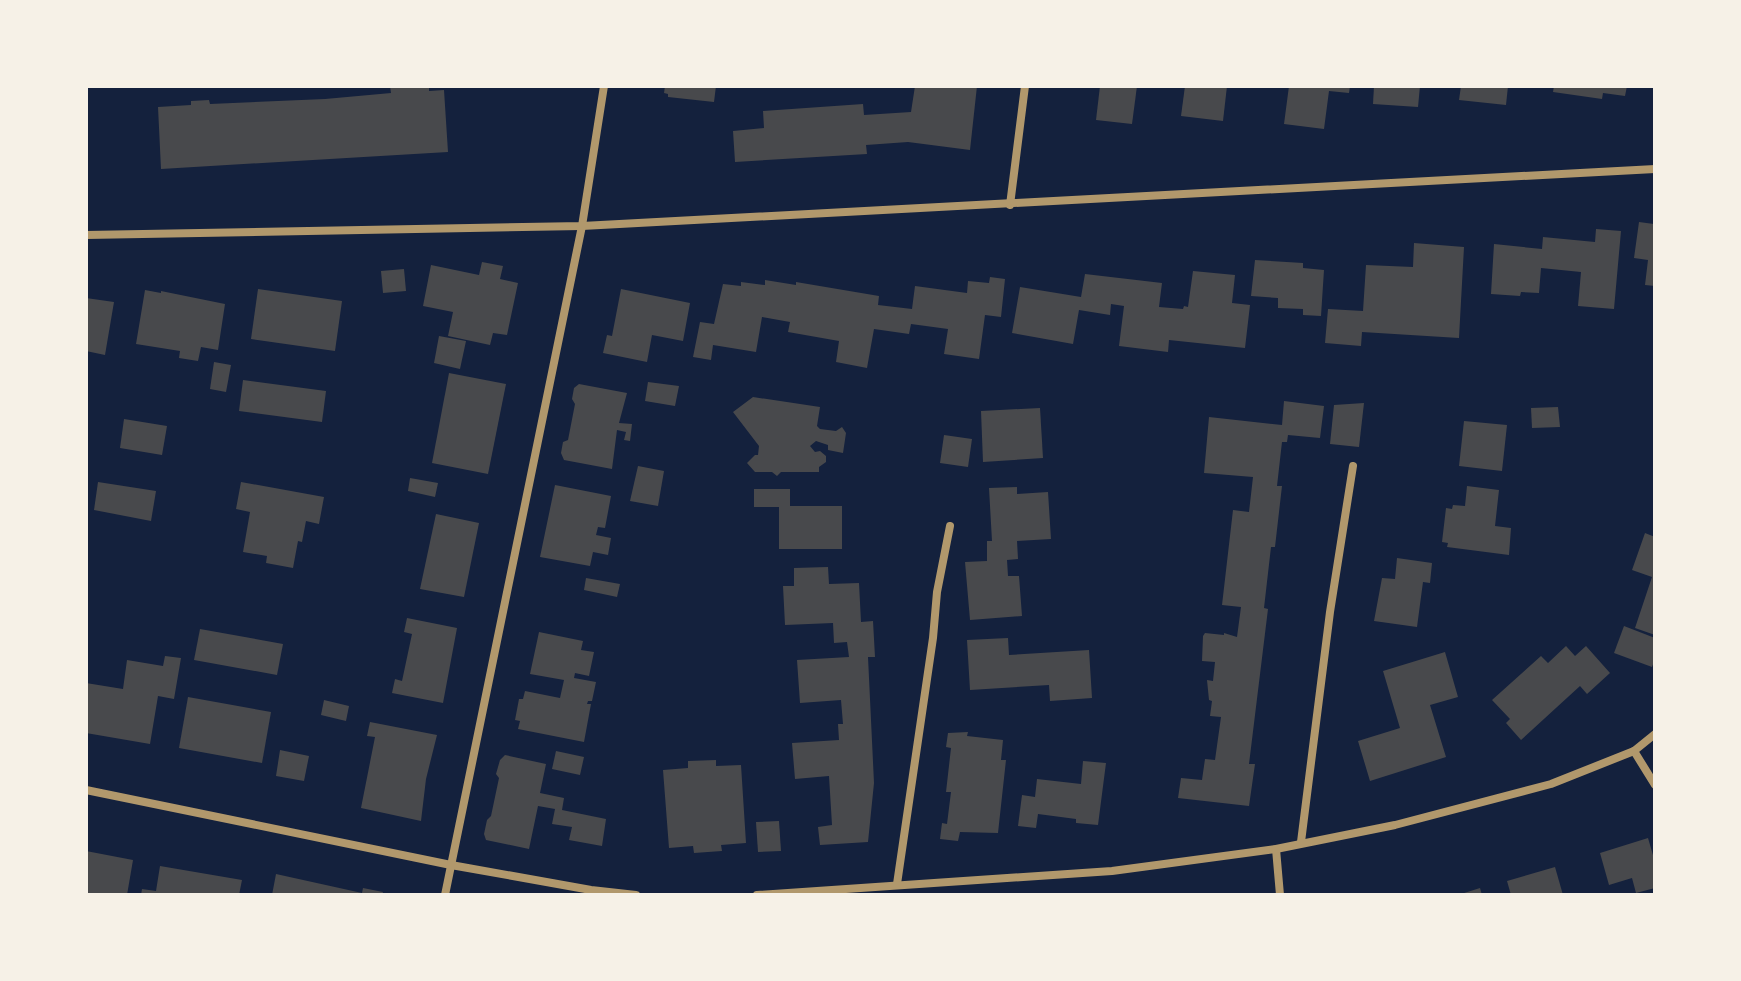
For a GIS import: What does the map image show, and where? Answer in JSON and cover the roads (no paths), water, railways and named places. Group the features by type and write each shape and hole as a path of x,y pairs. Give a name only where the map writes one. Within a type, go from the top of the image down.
{"street":[{"path":"445,895 582,226 604,86"},
{"path":"1010,205 1025,86"},
{"path":"86,235 582,226 1655,169"},
{"path":"1301,842 1330,612 1353,466"},
{"path":"897,884 937,592 950,526"},
{"path":"757,895 1112,871 1276,849 1395,825 1551,784 1634,751 1655,734"},
{"path":"1634,751 1655,785"},
{"path":"86,790 451,865 636,895"},
{"path":"1276,849 1280,895"}]}
